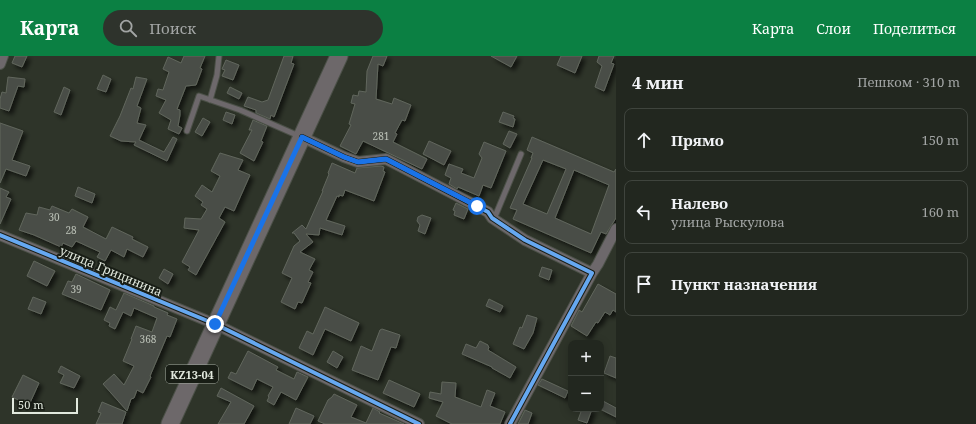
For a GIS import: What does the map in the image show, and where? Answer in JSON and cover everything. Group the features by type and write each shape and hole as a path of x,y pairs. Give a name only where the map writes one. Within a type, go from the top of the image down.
{"main road":[{"name":"KZ13-04","path":"170,424 339,56"}],"street":[{"path":"0,64 3,56"},
{"path":"302,137 358,162 386,159 488,212 494,219 525,240 592,273"},
{"path":"510,424 616,229"},
{"name":"улица Грицинина","path":"0,235 215,324 419,424"}],"lane":[{"path":"210,100 217,75 219,56"},
{"path":"187,131 199,96 240,110 302,137"},
{"path":"494,219 521,154"}],"building":[{"path":"15,56 27,56 22,67 12,63"},
{"path":"184,56 205,56 200,68 202,69 196,85 186,86 177,109 180,110 178,126 182,128 179,134 168,129 171,120 159,113 166,100 156,96 158,89 163,90 169,72 163,69 168,57 181,63"},
{"path":"284,56 293,56 291,63 294,64 274,117 271,115 270,119 256,113 256,110 244,106 248,97 262,102 268,100"},
{"path":"373,56 387,56 383,66 378,64 376,99 392,104 394,98 411,105 405,121 402,120 395,133 397,134 393,142 427,159 422,169 363,141 356,154 340,146 351,125 349,124 355,104 351,103 353,95 358,96 359,91 366,92 367,71"},
{"path":"491,56 517,56 511,67"},
{"path":"561,56 582,56 575,73 557,65"},
{"path":"599,56 614,56 611,63 614,64 604,91 595,87 602,66 597,62"},
{"path":"226,60 239,65 233,80 222,76 225,70 222,69"},
{"path":"103,75 111,79 106,92 97,89"},
{"path":"8,77 25,79 24,87 18,86 9,111 0,108 0,99 2,92 6,93"},
{"path":"136,77 147,79 137,106 141,108 137,123 146,125 139,140 164,152 173,137 177,139 167,161 134,145 136,142 121,141 110,136 131,88 133,89"},
{"path":"64,87 70,90 61,115 54,112"},
{"path":"230,87 242,93 239,99 227,93"},
{"path":"226,112 235,115 232,124 223,120"},
{"path":"503,112 514,116 513,118 515,119 513,127 499,122"},
{"path":"203,118 210,122 202,136 195,132"},
{"path":"253,120 267,126 261,141 263,142 254,161 240,153 252,130 249,130"},
{"path":"0,123 23,131 12,160 30,166 26,176 6,169 0,183"},
{"path":"509,131 517,134 510,148 503,144"},
{"path":"532,137 614,172 616,169 616,218 606,234 601,232 591,253 513,219 517,210 510,208 532,158 533,153 527,150","holes":["543,160 566,169 547,214 523,204","574,170 609,185 591,234 555,218"]},
{"path":"429,141 451,151 444,165 423,154"},
{"path":"484,142 506,151 491,188 483,185 479,196 458,187 457,189 449,184 451,178 445,175 449,164 463,169 461,173 474,178 482,158 479,154"},
{"path":"220,153 243,160 238,170 250,175 234,211 225,207 219,218 225,222 196,275 188,270 190,267 182,262 199,230 184,228 185,218 201,219 207,209 201,205 203,202 195,196 202,185 212,192 220,176 211,171"},
{"path":"332,163 355,173 357,168 381,166 384,167 383,171 385,172 374,201 345,190 343,196 337,196 326,220 345,226 342,235 320,228 319,235 306,234 313,242 300,252 315,259 309,270 313,272 308,282 311,283 302,303 298,302 295,309 281,302 292,278 282,273 294,246 300,241 294,233 292,233 302,225 306,229 323,191"},
{"path":"78,187 95,194 92,203 75,196"},
{"path":"0,188 9,192 6,197 11,199 0,224"},
{"path":"456,203 468,209 464,219 454,215 455,211 453,210"},
{"path":"52,206 69,213 72,209 88,217 83,227 106,239 112,227 133,237 132,239 148,247 143,257 127,249 124,257 111,250 105,261 97,257 100,252 76,241 72,247 63,243 61,247 19,230 26,213 37,215 39,207 50,210"},
{"path":"422,215 431,218 425,234 418,231 420,225 417,221 418,217"},
{"path":"34,261 55,271 47,286 27,276"},
{"path":"542,267 552,270 549,280 539,276"},
{"path":"164,269 173,274 168,284 159,278"},
{"path":"76,274 110,290 101,310 62,294 68,281 72,282"},
{"path":"598,284 616,294 616,312 613,310 610,315 605,312 587,336 571,326 579,310 582,312"},
{"path":"124,293 154,306 168,313 167,315 177,319 170,337 167,336 143,393 137,390 134,398 131,399 127,411 103,384 114,374 124,385 134,366 123,361 136,326 152,332 157,318 134,308 131,316 123,312 115,329 109,326 110,323 104,320 110,307 116,310"},
{"path":"33,297 46,302 41,314 28,309"},
{"path":"489,299 503,306 500,312 486,306"},
{"path":"325,307 359,323 351,341 325,329 313,355 299,348 307,331 313,334"},
{"path":"527,315 537,318 533,333 524,349 513,344"},
{"path":"382,329 400,335 396,348 391,347 378,380 352,370 361,346 372,351 380,330"},
{"path":"480,341 488,345 488,350 516,367 510,378 492,367 462,354 466,344 476,348"},
{"path":"248,351 278,367 276,370 294,379 297,372 308,377 296,400 281,392 274,405 267,401 273,387 257,379 252,390 228,378 231,372 236,374"},
{"path":"333,351 343,357 337,368 327,362"},
{"path":"610,356 616,358 616,378 604,373"},
{"path":"61,366 80,376 74,388 60,383 64,375 58,372"},
{"path":"23,375 39,383 29,405 12,397"},
{"path":"542,379 568,391 565,398 538,385"},
{"path":"389,380 420,394 414,407 383,393"},
{"path":"442,382 456,383 455,397 481,407 487,390 495,393 490,406 505,412 500,424 452,424 436,416 443,402 429,398 430,392 441,394"},
{"path":"221,388 254,406 244,424 218,424 231,402 217,396"},
{"path":"334,394 357,405 351,417 366,423 373,408 380,412 379,413 404,424 325,424 318,421 328,400"},
{"path":"102,402 126,412 122,424 96,424 101,413 98,412"},
{"path":"604,402 616,408 616,417 604,411"},
{"path":"296,408 314,416 310,424 289,424"},
{"path":"525,410 532,413 528,424 518,424"},
{"path":"581,412 591,412 587,423 578,420"}],"cycle path":[{"path":"302,137 358,162 386,159 488,212 492,218 525,240 592,273 510,424"},
{"path":"0,235 215,324 419,424"}],"route":[{"path":"215,324 302,137 358,162 386,159 477,206"}]}
